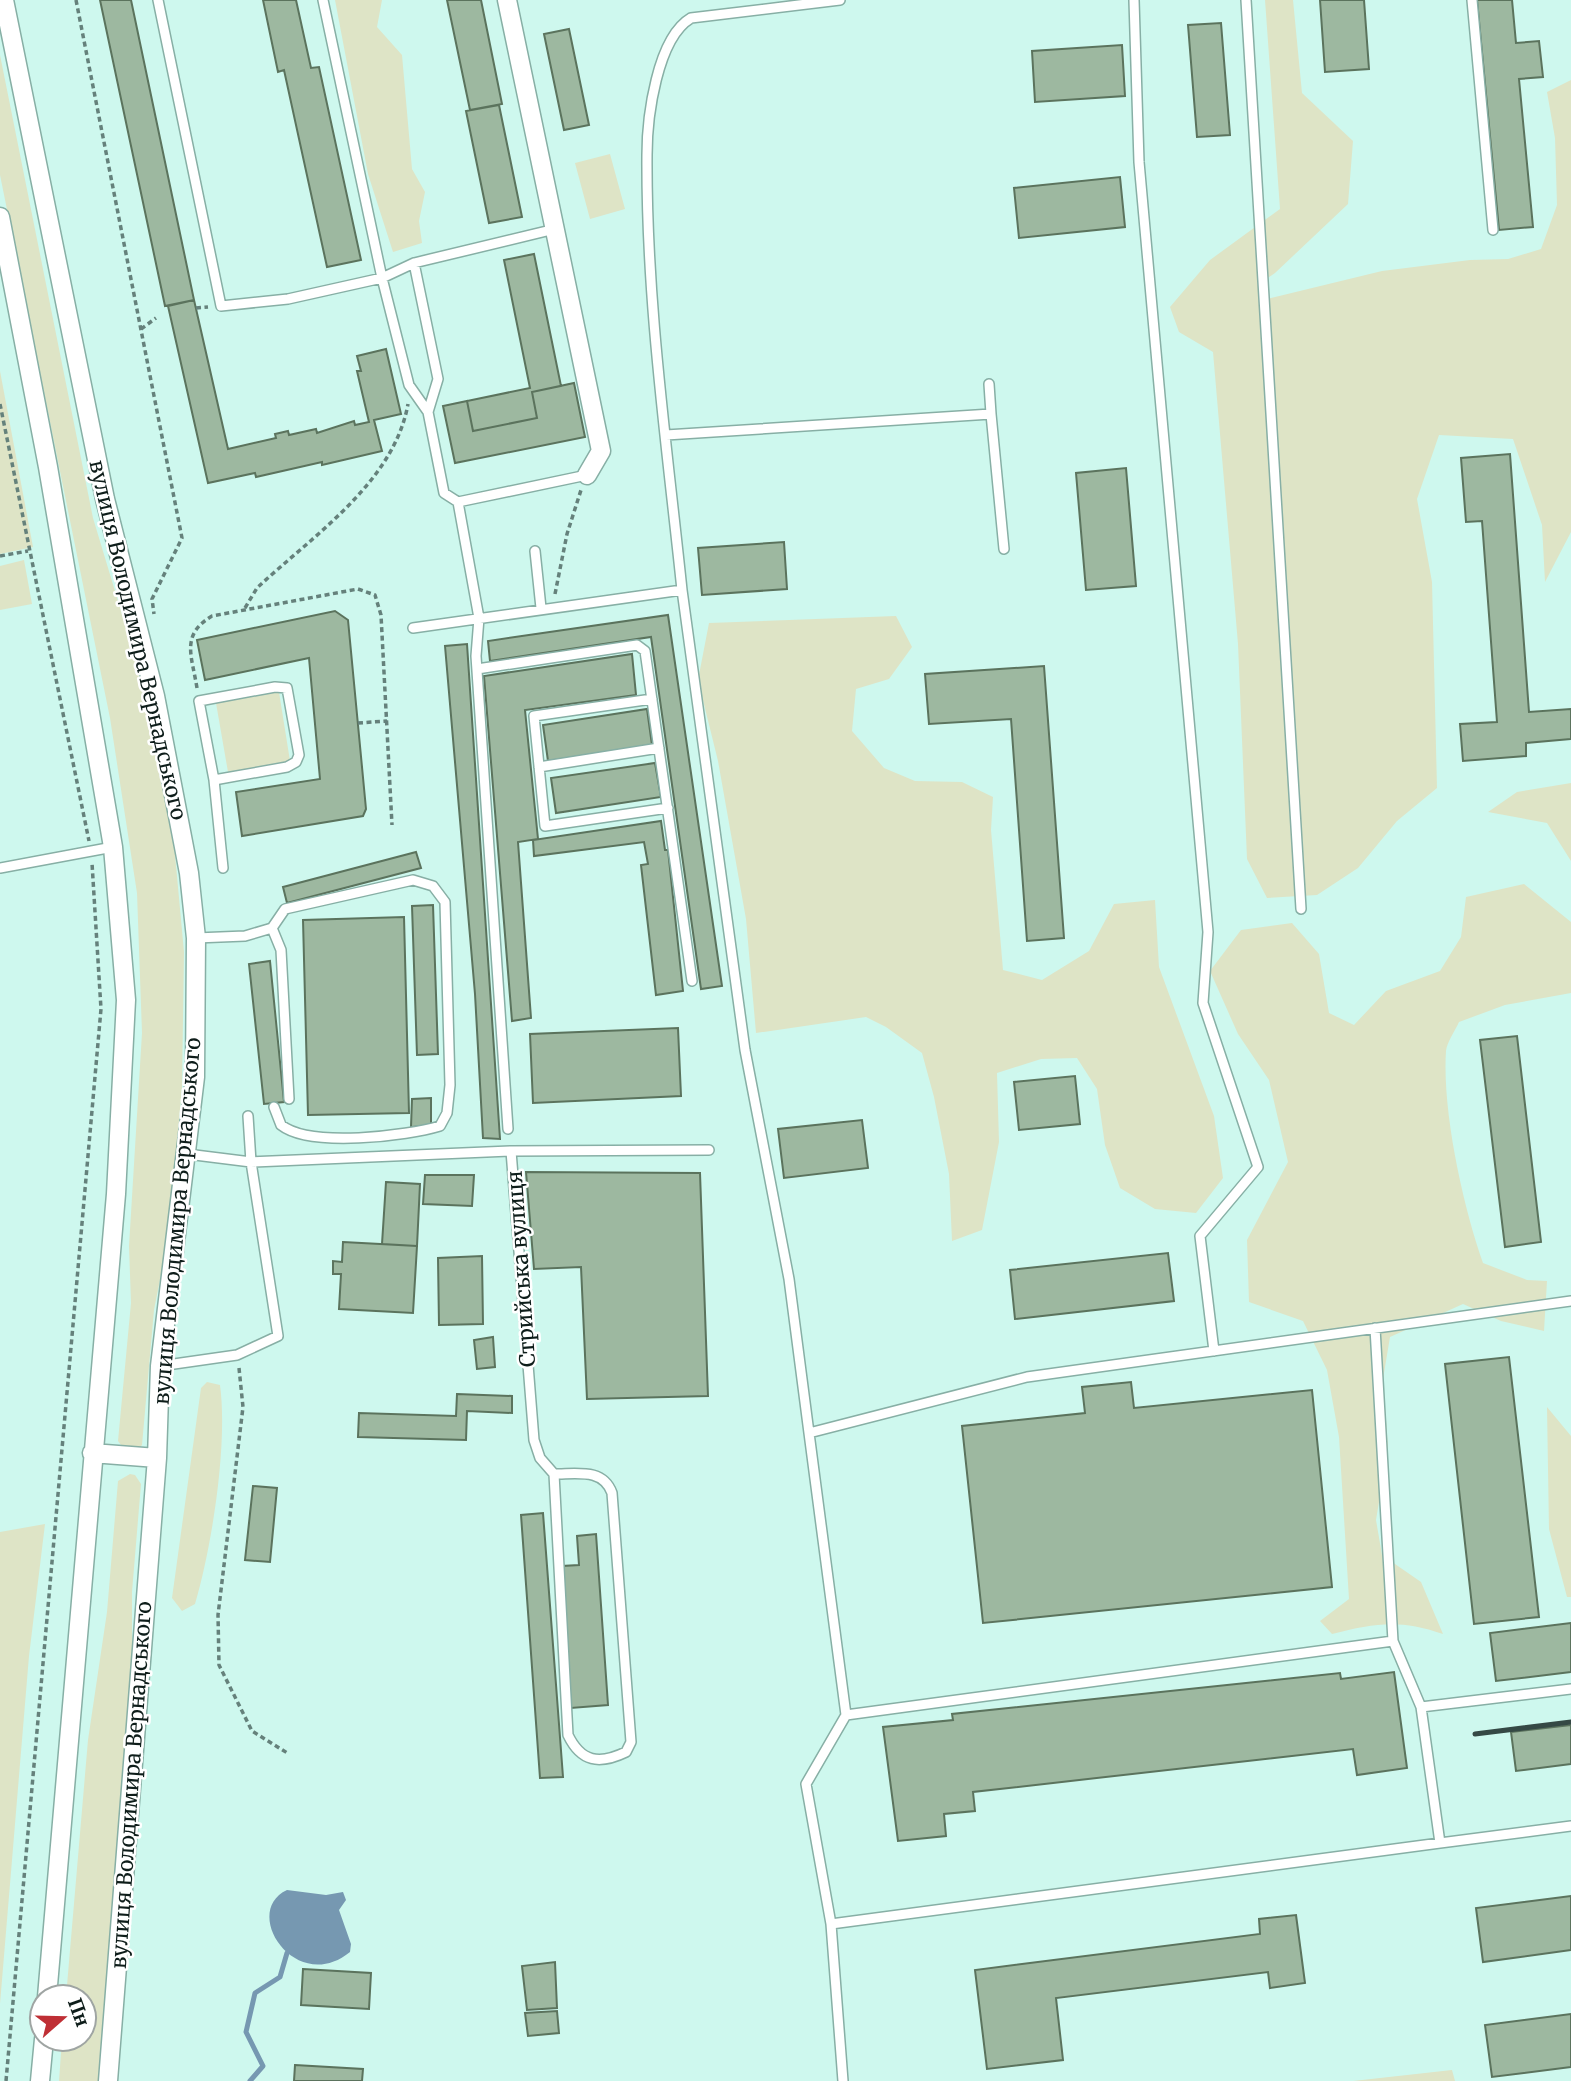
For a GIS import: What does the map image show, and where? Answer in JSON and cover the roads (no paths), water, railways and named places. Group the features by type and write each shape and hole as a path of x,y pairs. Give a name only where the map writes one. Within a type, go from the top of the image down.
{"street":[{"name":"вулиця Володимира Вернадського","path":"4,0 105,499 155,696 189,873 195,938 195,1077 160,1366 157,1458 108,2081"},
{"path":"507,0 601,451 587,475"},
{"path":"0,217 46,454 113,847 126,1000 116,1194 48,1983"},
{"path":"92,1453 157,1458"},
{"path":"40,2081 43,2053"}],"lane":[{"path":"158,0 221,306 288,299 382,278 414,262 555,229"},
{"path":"323,0 382,278 409,385 428,412 444,493 458,502 587,475"},
{"path":"839,0 701,15 683,23 668,44 656,85 647,153 654,332 682,590 745,1050 789,1279 846,1715 806,1784 831,1924 843,2081"},
{"path":"1134,0 1139,162 1208,932 1203,1003 1258,1167 1200,1236 1214,1351"},
{"path":"1246,0 1301,909"},
{"path":"1472,0 1493,230"},
{"path":"414,262 439,379 428,412"},
{"path":"989,384 1004,549"},
{"path":"666,435 991,414"},
{"path":"458,502 479,618 477,669 508,1129"},
{"path":"535,551 546,608"},
{"path":"413,628 682,590"},
{"path":"477,669 637,645 645,651 692,981"},
{"path":"214,780 287,767 296,762 299,755 287,688 275,687 199,701 214,780 223,868"},
{"path":"652,699 534,716 545,826 668,808"},
{"path":"539,767 659,748"},
{"path":"0,868 113,847"},
{"path":"195,938 244,936 272,928 285,909 413,880 433,886 445,902 450,1085 447,1113 440,1126 409,1134 335,1137 298,1133 281,1125 274,1107"},
{"path":"272,928 281,950 289,1098"},
{"path":"160,1366 237,1355 278,1336 251,1162 248,1116"},
{"path":"511,1151 709,1150"},
{"name":"Стрийська вулиця","path":"187,1154 251,1162 511,1151 534,1440 540,1458 554,1474"},
{"path":"809,1433 1027,1377 1571,1301"},
{"path":"1375,1328 1393,1641 1421,1707 1440,1843"},
{"path":"554,1474 600,1475 608,1482 612,1493 631,1742 626,1752 616,1757 587,1758 577,1754 568,1735 554,1474"},
{"path":"846,1715 1393,1641"},
{"path":"1421,1707 1571,1689"},
{"path":"831,1924 1571,1826"}],"water":[{"path":"287,1890 326,1895 343,1892 346,1900 339,1910 351,1944 350,1952 330,1963 311,1964 294,1958 281,1946 272,1931 269,1915 274,1901"}],"waterway":[{"path":"250,2081 263,2066 246,2032 255,1993 280,1977 287,1953"}],"railway":[{"path":"1475,1734 1571,1722"}]}
